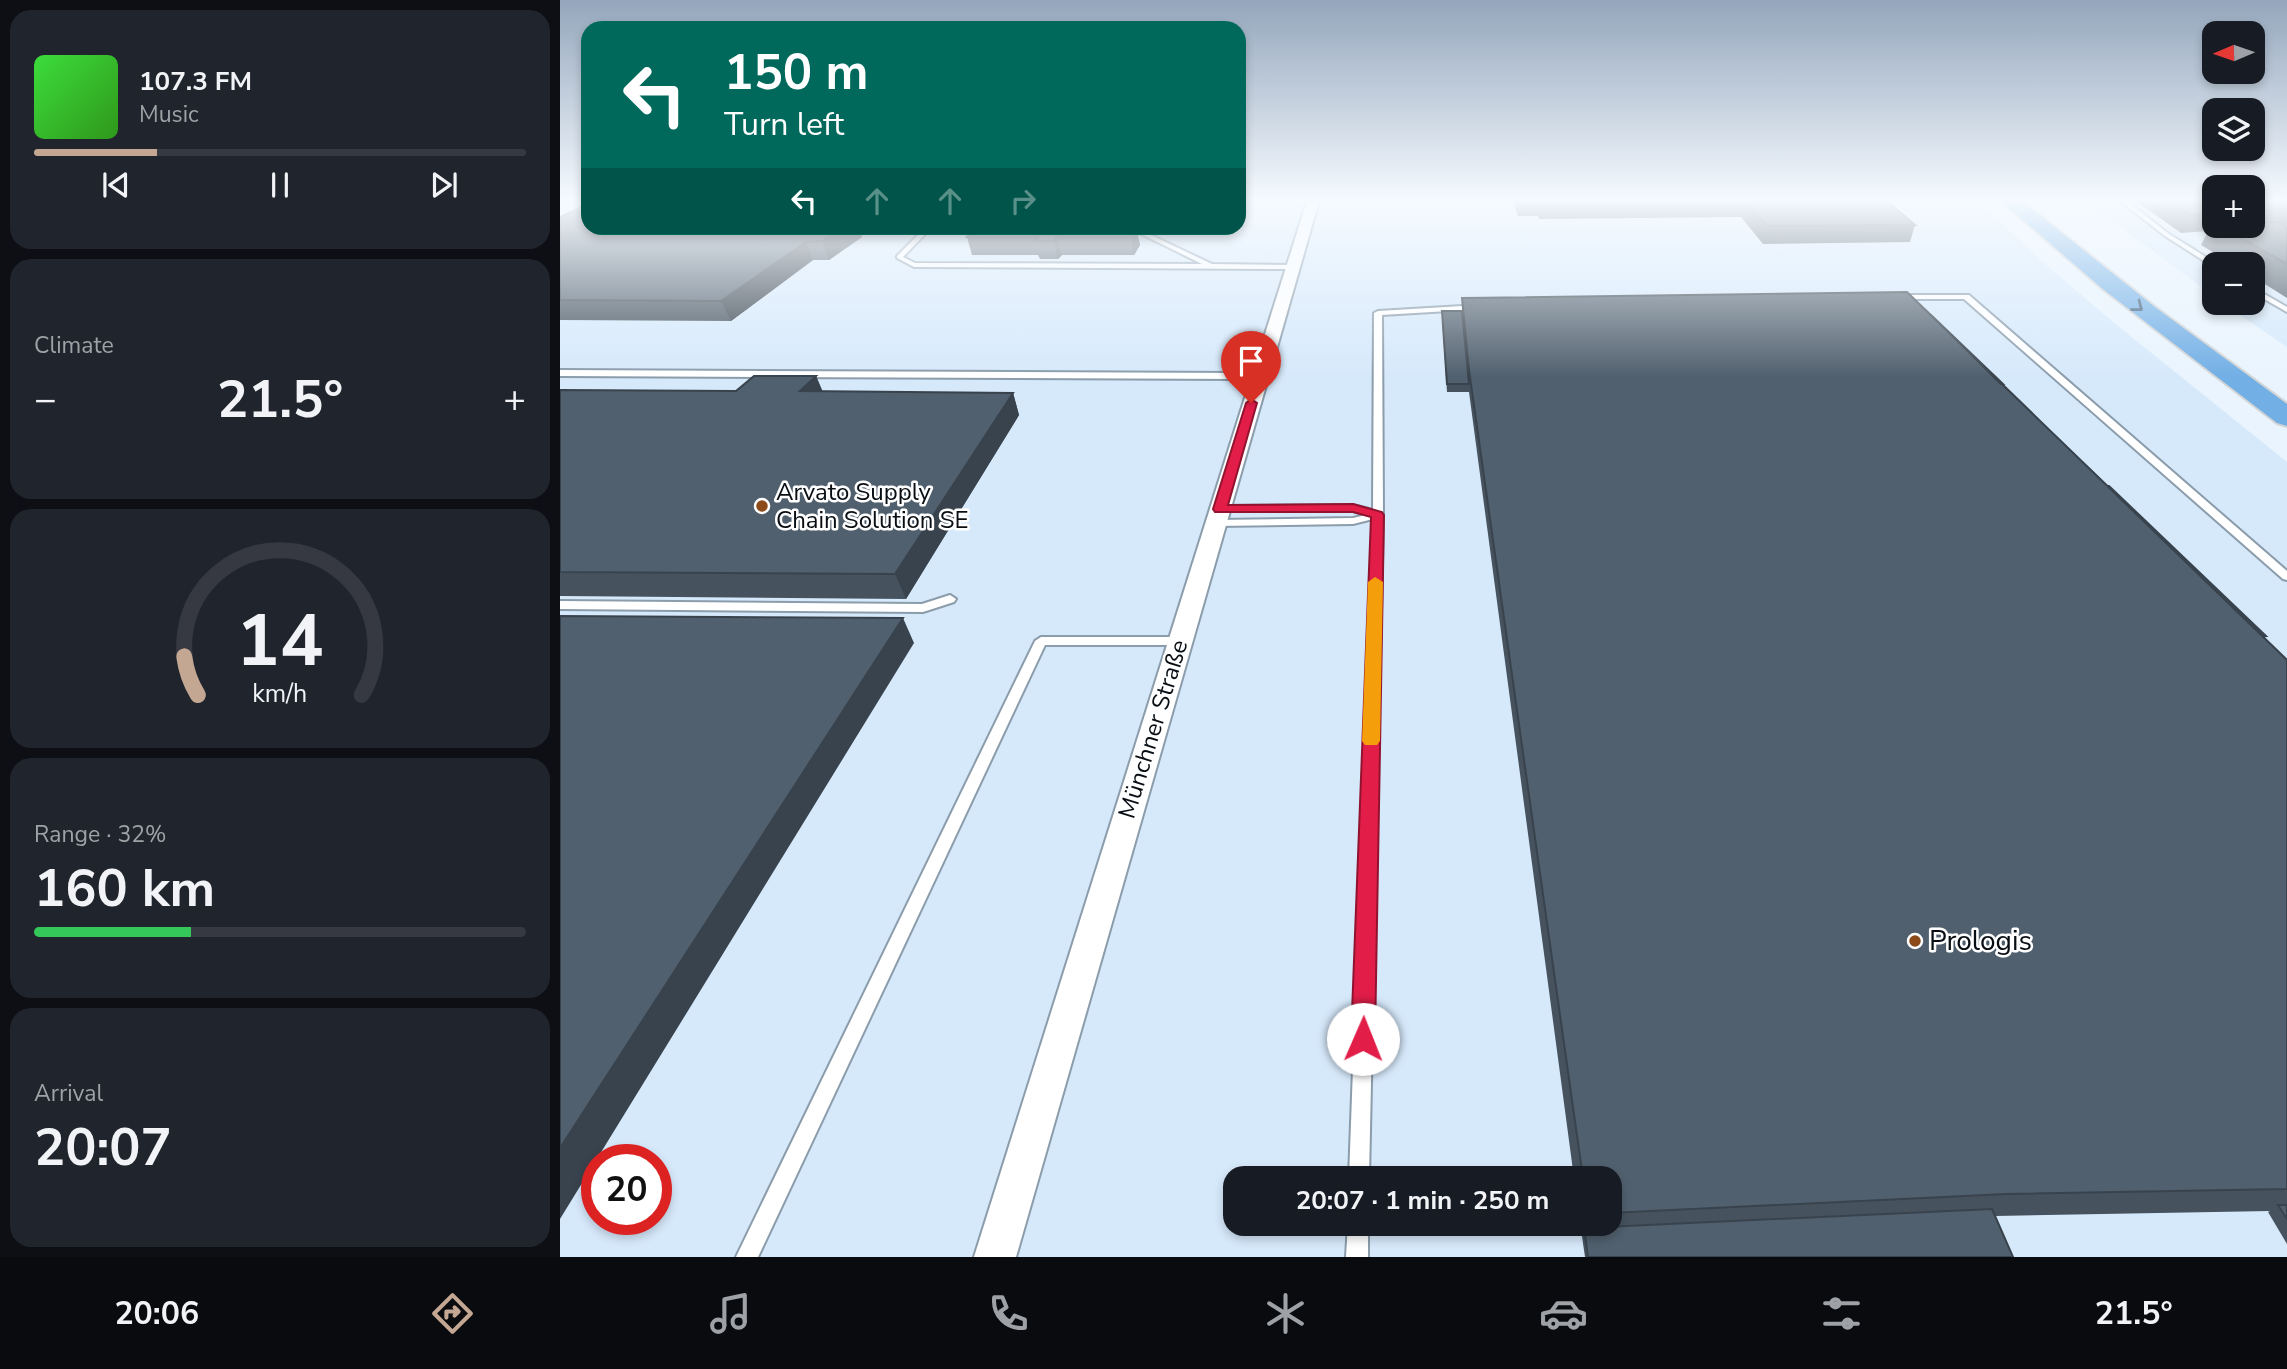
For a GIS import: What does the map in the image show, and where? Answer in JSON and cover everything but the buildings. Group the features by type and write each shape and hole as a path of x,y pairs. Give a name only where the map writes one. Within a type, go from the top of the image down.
{"highway":[{"path":"2078,260 2173,335 2287,417"},
{"path":"2110,260 2287,390"}],"street":[{"name":"Münchner Straße","path":"995,1257 1295,260"}],"lane":[{"path":"905,260 914,265 1293,267"},
{"path":"1198,260 1213,267"},
{"path":"1886,298 1966,297 2287,577"},
{"path":"2265,297 2287,310"},
{"path":"1359,1166 1378,515 1378,313 1492,306"},
{"path":"560,373 1238,376"},
{"path":"1218,516 1353,521 1378,515"},
{"path":"560,605 923,608 950,599"},
{"path":"747,1257 1041,641 1180,641"},
{"path":"1357,1257 1358,1236"}],"shaded area":[{"path":"560,260 2040,260 2287,462 2287,1257 560,1257"},
{"path":"2165,260 2202,260 2202,287"},
{"path":"2265,260 2287,260 2287,347 2240,315 2265,315"}],"slow traffic":[{"path":"1371,741 1375,582"}],"place":[{"name":"Arvato Supply Chain Solution SE","path":"762,506"},
{"name":"Prologis","path":"1915,941"}],"route":[{"path":"1251,403 1220,509 1353,508 1378,515 1363,1039"}]}
